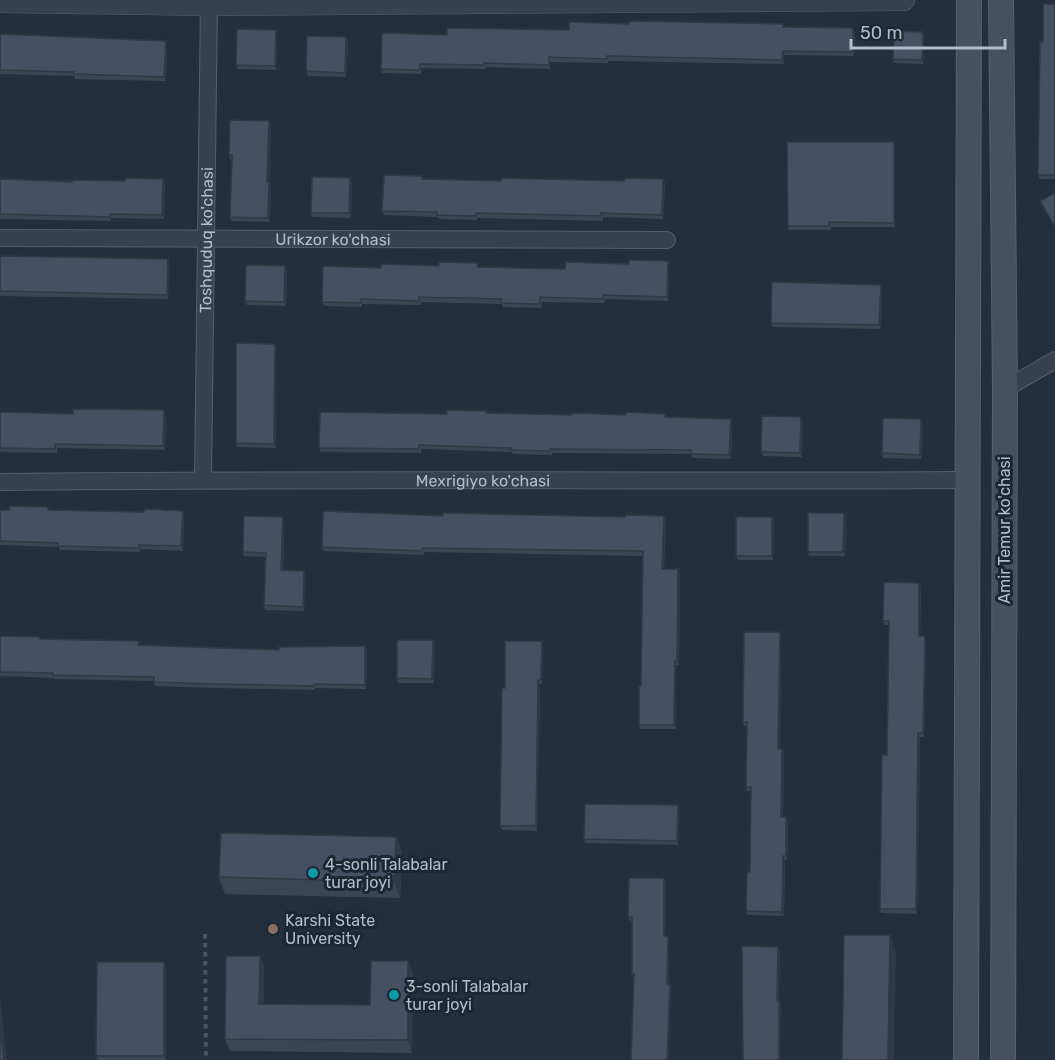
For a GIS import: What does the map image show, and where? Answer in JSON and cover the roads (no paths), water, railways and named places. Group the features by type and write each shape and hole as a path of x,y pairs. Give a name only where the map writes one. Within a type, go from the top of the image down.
{"main road":[{"path":"966,1060 969,0"},
{"name":"Amir Temur ko'chasi","path":"1001,0 1005,390 1003,1060"}],"street":[{"path":"0,2 904,0"},
{"name":"Toshquduq ko'chasi","path":"203,480 209,3"},
{"name":"Urikzor ko'chasi","path":"0,238 667,240"},
{"path":"1005,390 1055,360"},
{"name":"Mexrigiyo ko'chasi","path":"0,482 966,480"}],"place":[{"name":"4-sonli Talabalar turar joyi","path":"313,873"},
{"name":"Karshi State University","path":"273,929"},
{"name":"3-sonli Talabalar turar joyi","path":"394,995"}]}
